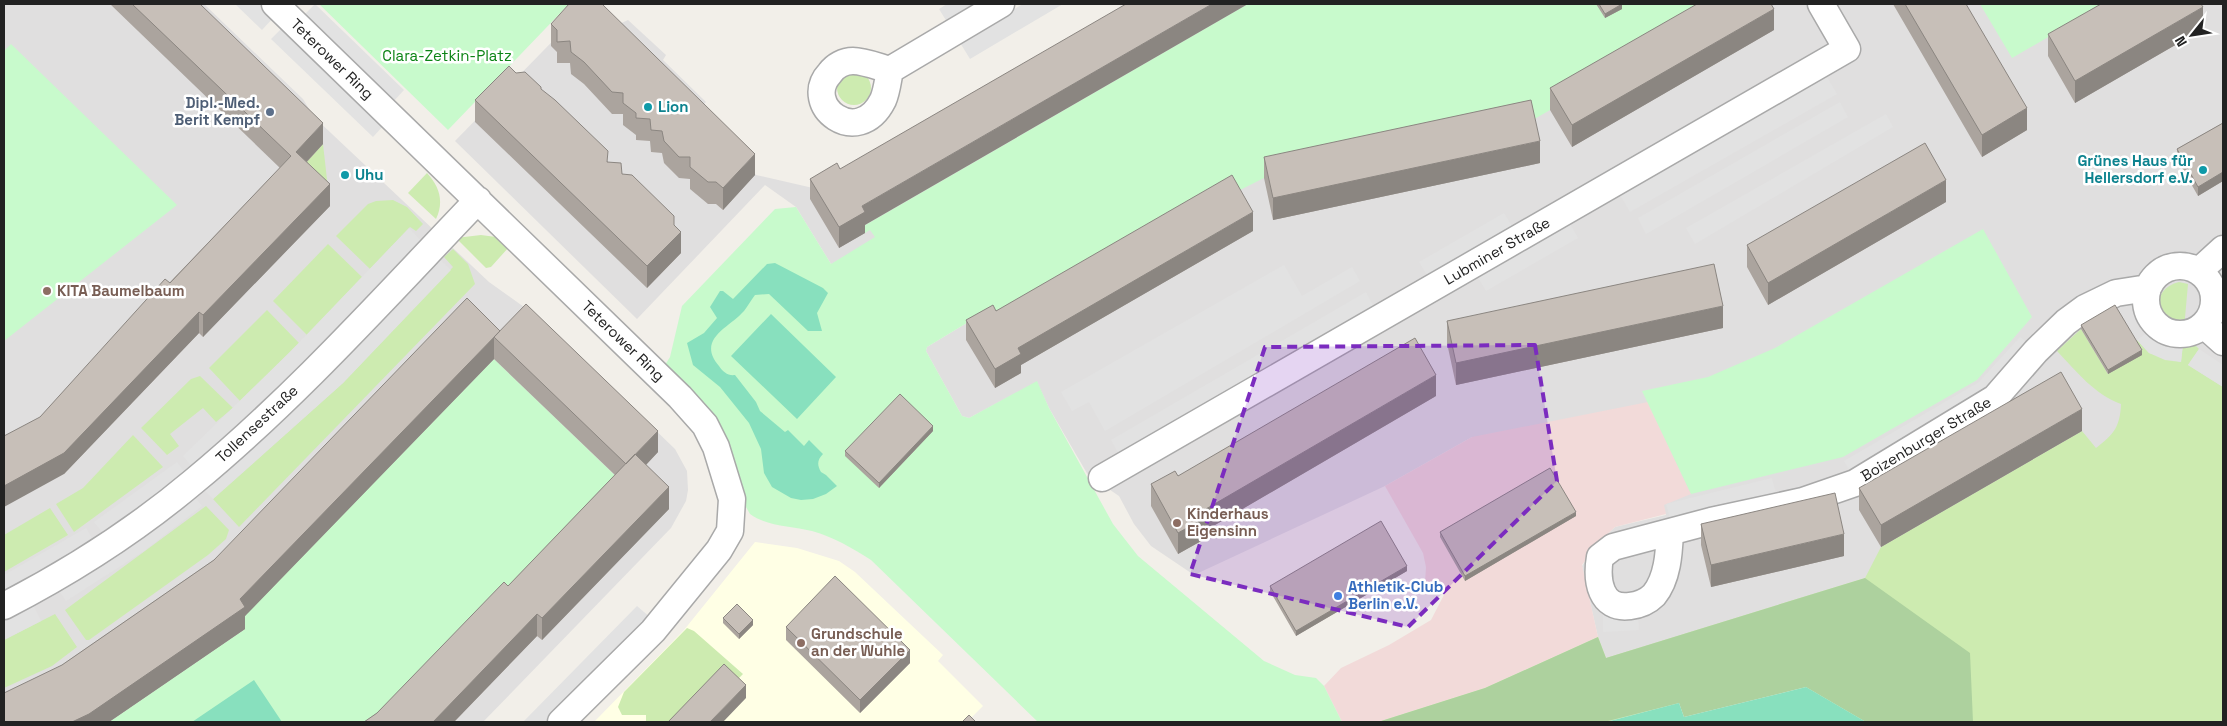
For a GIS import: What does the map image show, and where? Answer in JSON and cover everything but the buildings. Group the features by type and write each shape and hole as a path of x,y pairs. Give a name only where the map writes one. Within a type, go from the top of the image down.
{"street":[{"name":"Teterower Ring","path":"275,4 680,397 705,425 716,447 732,499 730,532 719,550 652,631 561,722"},
{"path":"890,70 1001,4"},
{"name":"Lubminer Straße","path":"1102,478 1847,49 1821,4"},
{"name":"Tollensestraße","path":"4,606 58,578 194,482 324,362 478,200"},
{"path":"2199,271 2223,249"},
{"path":"2172,266 2186,266 2199,271 2212,287 2213,294 2214,307 2204,325 2188,334 2170,333 2154,323 2146,306 2148,288 2159,272 2172,266"},
{"name":"Boizenburger Straße","path":"1670,532 1803,501 1855,482 1995,398 2036,351 2066,322 2085,308 2116,293 2148,288"},
{"path":"2204,325 2223,342"}],"highlighted area":[{"path":"1535,345 1557,481 1408,627 1190,574 1265,347"}],"shaded area":[{"path":"4,4 204,4 303,99 314,117 489,282 538,317 675,449 687,471 688,490 686,501 671,528 483,722 4,722"},
{"path":"235,4 260,4 274,17 262,30"},
{"path":"315,4 404,90 393,102 303,16"},
{"path":"947,4 979,4 947,22 939,9"},
{"path":"1023,4 1063,4 970,59 959,41"},
{"path":"1131,4 2223,4 2223,442 1865,578 1606,659 1598,637 1582,566 1598,543 1615,527 1666,515 1663,505 1472,437 1385,486 1194,575 1151,546 1134,524 1119,496 1088,475 1049,408 1037,382 969,418 962,416 926,351 927,347 985,312 831,264 796,207 765,185 637,319 455,141 587,6 615,26 628,20 666,55 663,60 706,102 694,115 756,175 813,188"},
{"path":"283,27 384,125 373,137 271,39"},
{"path":"1825,74 1837,94 1630,212 1619,193"},
{"path":"1840,102 1848,117 1646,234 1638,218"},
{"path":"1886,114 1893,127 1695,244 1686,228"},
{"path":"1504,213 1513,228 1428,277 1419,262"},
{"path":"1569,222 1578,238 1486,291 1477,276"},
{"path":"409,228 423,243 304,367 193,468 183,456 289,353"},
{"path":"437,257 451,270 343,383 213,499 201,487"},
{"path":"1284,265 1302,296 1352,267 1360,281 1105,431 1089,402 1072,411 1061,392"},
{"path":"1366,292 1374,307 1119,455 1111,440"},
{"path":"2151,330 2163,340 2183,344 2181,362 2165,360 2149,353 2137,340"},
{"path":"2020,337 2031,345 1991,392 1852,474 1844,461 1979,382"},
{"path":"2199,349 2223,365 2223,387 2188,365"},
{"path":"1648,402 1691,494 1664,505 1666,514 1615,527 1598,543 1582,565 1598,637 1485,688 1378,722 1342,722 1324,686 1341,668 1389,645 1431,620 1446,591 1425,582 1426,567 1423,553 1385,486 1472,437"},
{"path":"177,462 186,474 103,533 94,522"},
{"path":"1772,478 1776,493 1670,518 1666,504"},
{"path":"193,495 202,506 144,551 66,601 57,588"},
{"path":"86,528 93,540 4,594 4,575"},
{"name":"Grundschule an der Wuhle","path":"755,542 797,548 839,561 855,572 943,655 938,661 983,706 967,722 594,722 684,630"},
{"path":"31,601 41,621 4,640 4,615"},
{"path":"637,606 651,618 548,722 523,722"},
{"path":"1638,614 1639,630 1603,632 1603,615"}],"green space":[{"name":"Clara-Zetkin-Platz","path":"319,4 569,4 448,130"},
{"path":"1248,4 1734,4 1531,121 1264,178 1232,194 996,330 985,312 927,347 926,351 962,416 969,418 1037,381 1049,408 1113,524 1138,556 1264,661 1295,675 1316,678 1324,686 1342,722 1038,722 871,560 828,536 812,531 772,524 750,514 665,365 670,357 682,306 775,209 796,207 831,264 875,237 870,230 865,233 862,227"},
{"path":"1980,4 2101,4 2102,6 2012,58"},
{"name":"KITA Baumelbaum","path":"11,44 177,205 4,341 4,51"},
{"path":"854,71 866,76 871,88 866,100 854,105 842,100 837,88 842,76"},
{"path":"323,144 330,206 296,173"},
{"path":"427,173 438,189 440,207 436,219 408,193"},
{"path":"393,200 407,207 423,224 416,231 410,227 370,269 336,236 368,204 376,201"},
{"path":"1983,229 2032,317 1977,380 1843,457 1691,494 1642,391 1708,377 1775,348"},
{"path":"481,235 496,237 509,247 491,267 486,268 456,238"},
{"path":"328,244 362,277 307,335 273,301"},
{"path":"453,249 468,264 475,284 239,527 213,499 343,383 453,267 444,257"},
{"path":"775,263 823,288 828,293 817,313 822,331 808,331 769,294 755,295 744,311 717,335 711,348 713,357 724,372 735,375 756,402 760,411 785,432 788,430 804,446 809,440 823,454 818,465 821,472 837,486 826,494 813,499 801,500 791,498 772,487 764,473 761,449 749,423 720,387 693,365 687,343 704,333 717,318 710,307 720,291 723,291 733,299 767,264"},
{"path":"2179,282 2188,284 2184,329 2174,328 2166,323 2158,308 2162,292 2169,286"},
{"path":"267,310 299,343 240,401 209,368"},
{"path":"771,314 836,377 797,419 731,356"},
{"path":"2081,329 2108,374 2137,340 2149,353 2181,362 2183,344 2195,345 2199,349 2188,365 2223,387 2223,722 1866,722 1806,687 1679,703 1606,722 1378,722 1485,688 1598,637 1606,658 1865,578 1881,547 2082,431 2096,448 2112,434 2119,419 2121,404 2111,400 2094,388 2057,351"},
{"path":"494,359 626,486 389,722 109,722 245,629 240,620"},
{"path":"200,376 233,408 216,422 203,408 170,434 179,446 167,455 141,428 191,379"},
{"path":"133,435 163,467 74,532 56,504 83,488"},
{"path":"206,506 229,530 226,539 208,555 89,640 86,640 65,610"},
{"path":"50,508 68,535 4,572 4,535"},
{"path":"1865,578 1970,653 1973,722 1866,722 1806,687 1684,717 1679,703 1604,722 1378,722 1485,688 1598,637 1606,658"},
{"path":"55,614 77,647 52,666 4,688 4,640"},
{"path":"687,628 694,631 743,674 732,685 681,722 646,722 646,715 622,715 618,707 624,692"},
{"path":"254,680 282,722 192,722"},
{"path":"1806,687 1866,722 1606,722 1679,703 1684,717"}],"place":[{"name":"Lion","path":"648,107"},
{"name":"Dipl.-Med. Berit Kempf","path":"270,112"},
{"name":"Grünes Haus für Hellersdorf e.V.","path":"2203,170"},
{"name":"Uhu","path":"345,175"},
{"name":"KITA Baumelbaum","path":"47,291"},
{"name":"Kinderhaus Eigensinn","path":"1177,523"},
{"name":"Athletik-Club Berlin e.V.","path":"1338,596"},
{"name":"Grundschule an der Wuhle","path":"801,643"}]}
